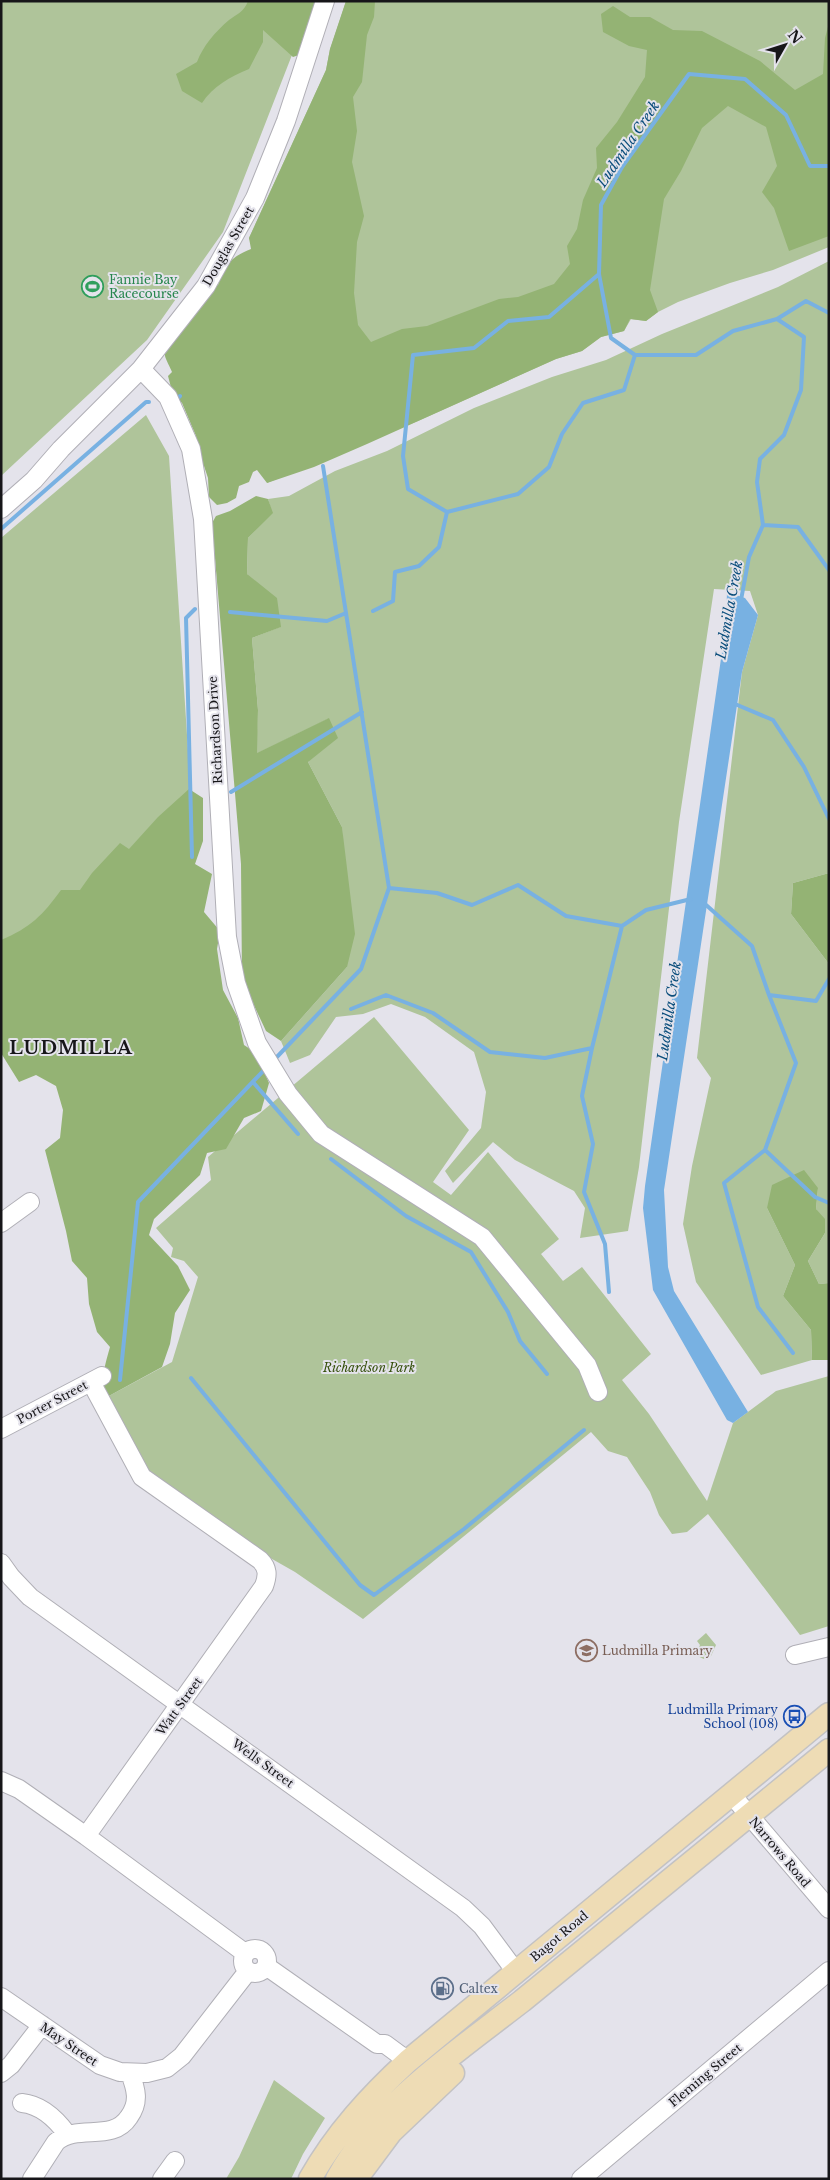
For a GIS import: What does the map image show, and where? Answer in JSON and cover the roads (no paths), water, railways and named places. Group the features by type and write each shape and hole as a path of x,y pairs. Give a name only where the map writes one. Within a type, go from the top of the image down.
{"main road":[{"name":"Bagot Road","path":"310,2179 328,2148 353,2117 408,2061 829,1714"},
{"path":"337,2179 367,2134 391,2107 483,2030 521,2002 829,1750"},
{"path":"356,2179 391,2132 483,2044 521,2002"}],"street":[{"name":"Douglas Street","path":"1,508 34,480 61,449 141,369 206,286 255,198 286,121 325,1"},
{"name":"Richardson Drive","path":"141,369 168,397 191,449 203,519 228,938 236,983 257,1042 288,1094 321,1134 482,1237 587,1365 598,1392"},
{"name":"Douglas Street","path":"1,495 25,474 61,449"},
{"path":"1,1223 30,1202"},
{"name":"Porter Street","path":"1,1429 96,1379 142,1477 260,1560 266,1566 267,1573"},
{"name":"Wells Street","path":"1,1563 30,1597 463,1908 482,1926 516,1972"},
{"name":"Watt Street","path":"86,1836 264,1586 267,1573"},
{"path":"795,1655 829,1647"},
{"path":"1,1781 19,1789 86,1836 259,1972 266,1966 378,2044 385,2044 408,2061"},
{"name":"Narrows Road","path":"731,1794 829,1909"},
{"name":"May Street","path":"1,1997 100,2065 130,2073 147,2073 158,2071 175,2062 193,2044 246,1962"},
{"name":"Fleming Street","path":"581,2179 829,1971"},
{"path":"1,2073 11,2065 42,2025"},
{"path":"32,2179 56,2142 67,2134 113,2130 126,2122 135,2106 136,2098 136,2090 130,2073"},
{"path":"22,2103 42,2109 67,2134"},
{"path":"162,2179 175,2161"}],"water":[{"path":"727,592 745,598 758,615 742,672 664,1190 668,1267 674,1291 748,1412 733,1423 727,1420 653,1290 643,1208 726,624"}],"waterway":[{"name":"Ludmilla Creek","path":"741,600 749,557 763,525 757,482 760,459 784,435 801,390 804,337 777,319 733,331 696,355 635,355 611,338 599,274 601,205 622,167 689,74 745,79 786,115 810,166 829,166"},
{"path":"599,274 549,317 508,321 474,348 413,355 403,456 408,489 447,512 518,494 549,467 562,434 583,403 624,390 635,355"},
{"path":"777,319 806,301 829,313"},
{"path":"1,529 146,402 149,402"},
{"path":"274,1060 361,969 389,888 323,466"},
{"path":"373,611 393,601 395,572 419,566 439,547 447,512"},
{"path":"763,525 798,527 829,570"},
{"path":"192,857 186,618 195,609"},
{"path":"230,612 327,621 346,613"},
{"path":"735,704 773,720 804,767 829,819"},
{"path":"231,792 362,712"},
{"path":"389,888 437,893 472,905 518,885 566,916 622,926 646,910 691,899"},
{"path":"705,904 752,946 769,995 816,1001 829,979"},
{"path":"609,1292 605,1244 584,1192 593,1144 582,1096 622,926"},
{"path":"351,1009 386,995 433,1013 490,1052 545,1058 592,1048"},
{"path":"769,995 796,1063 765,1150 815,1197 829,1203"},
{"path":"120,1380 138,1202 267,1067"},
{"path":"253,1082 298,1134"},
{"path":"765,1150 724,1183 758,1307 793,1353"},
{"path":"331,1159 406,1216 471,1252 508,1312 520,1341 547,1374"},
{"path":"191,1378 360,1585 374,1595 464,1529 584,1430"}],"place":[{"name":"Fannie Bay Racecourse","path":"93,286"},
{"name":"Ludmilla Primary","path":"586,1650"},
{"name":"Ludmilla Primary School (108)","path":"794,1716"},
{"name":"Caltex","path":"443,1988"}],"district":[{"name":"LUDMILLA","path":"71,1048"}],"park label":[{"name":"Richardson Park","path":"369,1367"}]}
